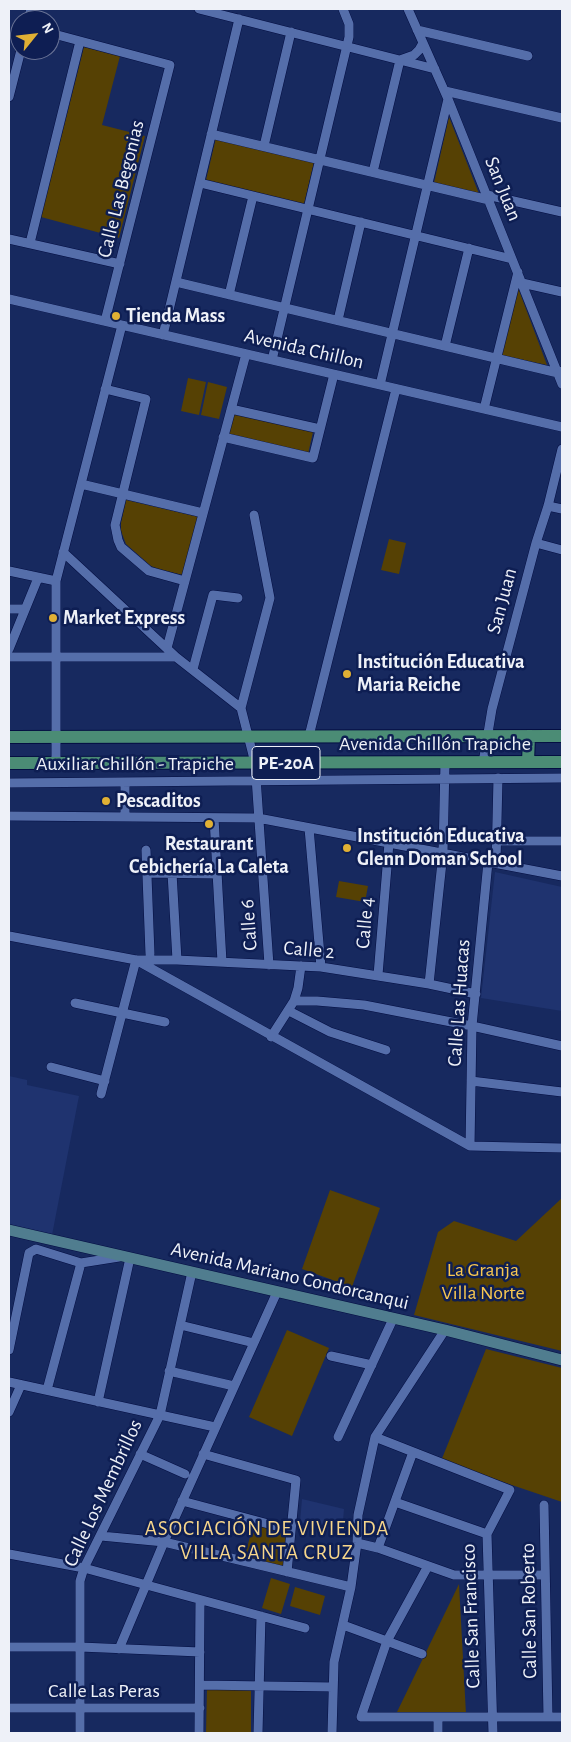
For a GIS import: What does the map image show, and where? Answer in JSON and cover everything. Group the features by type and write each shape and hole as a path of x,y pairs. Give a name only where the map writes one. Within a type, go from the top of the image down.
{"main road":[{"path":"528,762 529,736"},
{"name":"Avenida Chillón Trapiche","path":"9,737 562,736"},
{"name":"Avenida Chillón Trapiche","path":"9,763 562,762"}],"street":[{"path":"199,9 435,69"},
{"path":"272,360 347,46 350,30 342,9"},
{"name":"San Juan","path":"408,9 446,95 560,372 562,384"},
{"path":"164,334 239,19"},
{"path":"417,30 528,56"},
{"path":"264,146 291,32"},
{"path":"30,243 80,41 60,36"},
{"name":"Calle Las Begonias","path":"80,41 170,65 105,321"},
{"path":"400,60 414,55 423,43"},
{"path":"9,97 18,60"},
{"path":"373,172 400,60"},
{"path":"380,385 428,185 446,95 562,118"},
{"path":"212,134 428,185 562,212"},
{"path":"200,183 512,259"},
{"path":"229,294 252,196"},
{"path":"338,320 361,222"},
{"path":"9,239 120,264"},
{"path":"445,346 469,248"},
{"path":"484,409 518,272"},
{"path":"176,282 560,372"},
{"path":"522,283 562,292"},
{"name":"Avenida Chillon","path":"9,299 562,427"},
{"path":"56,763 56,581 122,325"},
{"path":"167,648 246,354"},
{"path":"223,437 313,458 334,374"},
{"path":"105,389 146,399 122,494 115,526 116,533 122,547 149,571 185,581"},
{"path":"309,736 396,389"},
{"path":"231,409 320,429"},
{"name":"San Juan","path":"484,763 487,736 495,700 562,449"},
{"path":"81,484 203,513"},
{"path":"548,506 562,509"},
{"path":"63,552 176,657 241,708 270,598 254,515"},
{"path":"536,543 562,550"},
{"path":"9,571 56,581"},
{"path":"9,649 38,578"},
{"path":"193,669 213,595 238,598"},
{"path":"9,609 25,609"},
{"path":"9,657 176,657"},
{"name":"Calle 6","path":"241,708 256,763 258,818 269,964"},
{"path":"429,984 443,853 445,763"},
{"name":"Calle Las Huacas","path":"470,1146 472,1026 492,863 497,841 498,778"},
{"name":"Auxiliar Chillón - Trapiche","path":"9,783 562,778"},
{"path":"125,782 125,817"},
{"path":"9,816 258,818 562,876"},
{"path":"214,818 222,962"},
{"path":"309,828 321,967"},
{"path":"497,841 562,841"},
{"name":"Calle 4","path":"378,976 389,843"},
{"path":"146,850 150,954"},
{"path":"147,873 217,874"},
{"path":"172,873 177,960"},
{"path":"9,936 136,960 470,1146 562,1148"},
{"path":"102,1094 136,960"},
{"name":"Calle 2","path":"136,960 177,960 321,967 429,984 476,994"},
{"path":"271,1036 294,1002 301,966"},
{"path":"294,1002 317,1001 364,1006 472,1026 562,1046"},
{"path":"76,1003 165,1022"},
{"path":"289,1011 330,1032 386,1050"},
{"path":"51,1067 105,1082"},
{"path":"471,1081 562,1092"},
{"name":"Avenida Mariano Condorcanqui","path":"9,1230 445,1330 562,1360"},
{"path":"9,1350 29,1253 36,1249 81,1263 126,1257 98,1402"},
{"path":"47,1390 81,1263"},
{"name":"Calle Los Membrillos","path":"80,1733 80,1581 84,1568 160,1415 192,1272"},
{"path":"119,1649 182,1501 277,1292"},
{"path":"338,1437 393,1319"},
{"path":"180,1324 254,1343"},
{"path":"332,1733 334,1662 351,1587 357,1543 358,1515 375,1437 445,1330"},
{"path":"331,1356 372,1364"},
{"path":"170,1371 234,1386"},
{"path":"9,1382 215,1427"},
{"path":"9,1412 21,1385"},
{"path":"375,1437 510,1490 487,1534"},
{"path":"378,1548 412,1452"},
{"path":"140,1454 185,1474"},
{"path":"203,1454 296,1480 287,1572"},
{"path":"182,1501 291,1530"},
{"name":"Calle San Francisco","path":"395,1502 487,1534 493,1733"},
{"name":"Calle San Roberto","path":"544,1505 548,1717"},
{"path":"101,1536 164,1542 351,1587"},
{"path":"357,1543 378,1548 454,1575 545,1575"},
{"path":"9,1554 84,1568 305,1628"},
{"path":"428,1566 387,1641 361,1717 562,1717"},
{"path":"200,1600 200,1733"},
{"path":"258,1733 261,1616"},
{"path":"343,1625 422,1654"},
{"path":"9,1647 80,1647 200,1652"},
{"path":"200,1685 333,1687"},
{"name":"Calle Las Peras","path":"9,1708 200,1708"},
{"path":"438,1717 438,1733"}],"shaded area":[{"path":"495,872 562,887 562,1011 481,998"},
{"path":"9,1076 27,1080 27,1085 79,1096 52,1235 9,1225"},
{"path":"302,1499 344,1509 342,1532 300,1522"}],"green space":[{"path":"84,47 120,56 102,125 145,136 119,238 41,217"},
{"path":"449,117 479,194 434,183"},
{"path":"216,138 314,162 304,204 206,180"},
{"path":"518,288 547,365 501,355"},
{"path":"188,378 206,382 199,415 181,411"},
{"path":"208,382 227,387 219,419 201,415"},
{"path":"233,413 313,432 308,454 228,435"},
{"path":"126,500 198,517 183,575 151,566 126,544 121,531 121,523"},
{"path":"389,539 406,543 399,574 381,570"},
{"path":"339,881 368,886 365,902 336,897"},
{"path":"330,1190 380,1208 352,1287 302,1269"},
{"name":"La Granja Villa Norte","path":"562,1198 562,1351 414,1315 438,1232 454,1221 516,1241"},
{"path":"287,1330 329,1348 292,1436 249,1417"},
{"path":"486,1349 562,1368 562,1502 441,1461"},
{"path":"254,1523 287,1532 284,1568 244,1558"},
{"path":"271,1578 290,1584 281,1614 262,1608"},
{"path":"459,1584 466,1714 397,1712"},
{"path":"295,1587 325,1596 320,1615 290,1606"},
{"path":"207,1688 251,1689 251,1733 206,1733"}],"place":[{"name":"Tienda Mass","path":"116,316"},
{"name":"Market Express","path":"53,618"},
{"name":"Institución Educativa Maria Reiche","path":"347,674"},
{"name":"Pescaditos","path":"106,801"},
{"name":"Restaurant Cebichería La Caleta","path":"209,824"},
{"name":"Institución Educativa Glenn Doman School","path":"347,848"}],"district":[{"name":"ASOCIACIÓN DE VIVIENDA VILLA SANTA CRUZ","path":"267,1541"}]}
